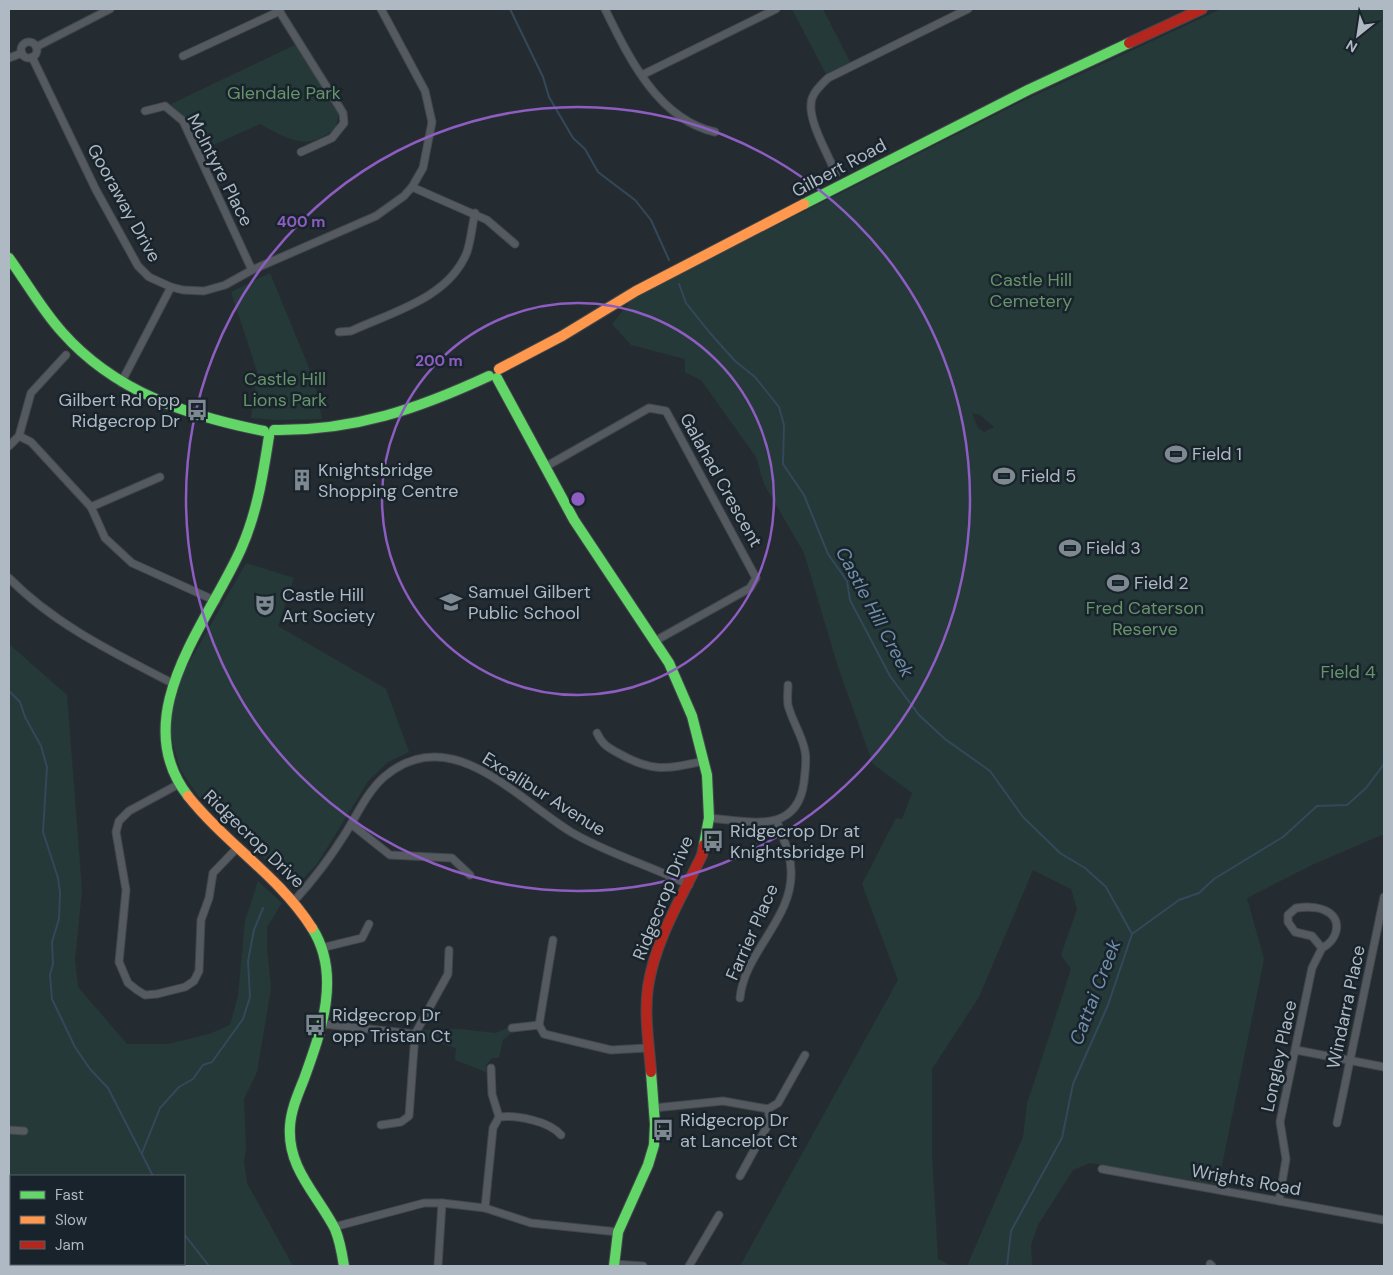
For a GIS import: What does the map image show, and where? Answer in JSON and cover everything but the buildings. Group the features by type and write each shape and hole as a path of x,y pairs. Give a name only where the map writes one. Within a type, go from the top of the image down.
{"street":[{"path":"36,47 110,9"},
{"name":"Gooraway Drive","path":"32,57 96,190 138,266 149,277 171,287 183,290 204,291 225,285 252,270 376,216 404,196 412,187 423,168 432,122 425,91 381,9"},
{"path":"605,9 626,53 642,75 678,116 691,124 715,132"},
{"path":"642,75 776,9"},
{"path":"836,174 812,118 810,103 817,90 828,78 968,9"},
{"name":"Gilbert Road","path":"9,258 62,333 86,356 121,383 143,396 183,412 215,421 269,432 336,428 381,420 431,403 495,374 636,291 860,174 1028,90 1202,9"},
{"path":"183,56 279,10 343,113 344,123 332,138 301,152"},
{"path":"22,53 22,46 27,42 32,43 36,47"},
{"path":"22,53 25,56 32,57 35,54 36,47"},
{"path":"9,58 22,53"},
{"name":"McIntyre Place","path":"145,110 165,106 183,121 252,270"},
{"path":"412,187 487,220 515,244"},
{"path":"339,332 351,331 435,292 448,280 467,252 474,213"},
{"path":"121,383 171,287"},
{"path":"9,446 19,436 31,393 66,355"},
{"name":"Ridgecrop Drive","path":"495,374 579,528 655,641 687,701 704,762 709,818 702,855 689,885 664,931 652,966 646,1009 647,1048 655,1124 650,1159 618,1232 614,1265"},
{"name":"Galahad Crescent","path":"545,467 649,408 666,411 756,578 750,588 655,641"},
{"name":"Ridgecrop Drive","path":"269,432 258,503 251,523 216,601 174,684 169,697 164,727 170,765 178,784 194,806 295,900 315,932 322,948 327,972 328,995 324,1024 291,1112 289,1134 292,1157 299,1175 334,1227 342,1248 344,1266"},
{"path":"19,436 31,442 91,507 105,538 132,563 216,601"},
{"path":"91,507 160,477"},
{"path":"9,578 36,602 85,636 174,684"},
{"path":"709,818 777,822 791,812 798,803 803,789 806,760 802,740 788,704 788,686"},
{"path":"597,733 602,744 640,765 669,768 704,762"},
{"name":"Excalibur Avenue","path":"295,900 325,865 373,787 386,776 417,760 455,759 478,768 570,832 600,847 655,868 689,885"},
{"path":"178,784 129,811 119,821 116,832 126,890 119,962 128,983 137,990 145,995 157,994 185,987 194,981 199,971 201,920 209,898 213,873 238,847"},
{"name":"Farrier Place","path":"740,998 742,982 785,904 791,882 790,857 777,822"},
{"path":"351,824 390,855 452,858 470,875"},
{"name":"Windarra Place","path":"1337,1123 1384,896"},
{"name":"Longley Place","path":"1279,1201 1286,1159 1280,1122 1312,968 1322,948 1334,941 1337,934 1334,917 1327,911 1317,908 1296,908 1291,910 1288,922 1295,932 1312,936 1322,948"},
{"path":"322,948 362,938 369,924"},
{"path":"553,940 539,1025 544,1034 611,1050 647,1048"},
{"path":"381,1125 401,1122 408,1116 415,1034 448,974 449,950"},
{"path":"324,1024 415,1034"},
{"path":"512,1028 539,1025"},
{"path":"1296,1050 1384,1068"},
{"path":"654,1108 723,1101 768,1110 778,1102 805,1054"},
{"path":"484,1208 493,1128 499,1117 492,1094 491,1068"},
{"path":"740,1176 770,1121 768,1110"},
{"path":"499,1117 512,1117 552,1127 561,1135"},
{"path":"9,1130 24,1131"},
{"name":"Wrights Road","path":"1102,1169 1384,1220"},
{"path":"334,1227 424,1204 442,1204 484,1208 531,1223 618,1232"},
{"path":"438,1266 442,1204"},
{"path":"689,1266 719,1216"},
{"path":"614,1265 643,1266"}],"green space":[{"path":"792,9 823,9 850,62 826,74"},
{"path":"1221,9 1384,9 1384,834 1314,864 1247,898 1264,959 1218,1185 1090,1163 1073,1170 1038,1225 1031,1245 1032,1266 967,1266 1023,1137 1027,1104 1071,969 1061,955 1077,909 1071,889 1033,870 979,997 932,1069 932,1154 938,1259 952,1266 740,1266 898,980 862,884 896,818 902,819 912,793 873,764 839,670 804,553 764,484 756,457 701,380 685,372 685,359 631,345 612,324 633,298 1025,100","holes":["972,413 980,415 994,427 984,432 978,428"]},
{"name":"Glendale Park","path":"297,44 339,113 336,127 316,140 298,141 260,124 200,151 185,118 171,104"},
{"name":"Castle Hill Lions Park","path":"270,273 314,380 322,419 276,420 251,418 257,371 231,292"},
{"path":"246,563 294,578 278,626 386,689 409,752 388,762 369,780 317,864 299,883 290,883 198,796 180,769 169,729 174,689"},
{"path":"9,644 67,695 82,890 75,960 78,987 127,1044 168,1044 209,1034 230,1025 238,996 245,921 258,881 282,903 267,927 271,988 257,1072 244,1099 246,1149 244,1161 247,1183 293,1266 9,1266"},
{"path":"508,1028 511,1033 503,1040 499,1058 492,1058 486,1065 486,1072 455,1060 456,1048 418,1036 420,1030 461,1029 495,1033"}],"waterway":[{"name":"Castle Hill Creek","path":"510,9 543,77 549,97 573,138 585,149 598,172 635,200 651,220 669,260"},
{"name":"Castle Hill Creek","path":"679,284 686,303 710,333 735,361 755,377 779,407 784,425 783,464 804,495 828,554 847,581 850,600 890,676 919,715 945,739 990,771 1023,817 1060,853 1085,868 1106,887 1132,934"},
{"path":"9,691 20,702 25,717 41,746 47,767 43,832 58,878 60,892 59,919 52,942 53,964 50,975 52,999 75,1047 90,1069 108,1088 152,1175"},
{"name":"Cattai Creek","path":"1007,1266 1011,1231 1062,1138 1073,1084 1108,1005 1132,934 1179,900 1199,893 1214,879 1283,837 1317,806 1347,805 1366,788 1384,764"},
{"path":"142,1153 160,1108 179,1087 193,1079 203,1065 212,1062 243,1019 250,997 248,961 254,930 263,908"},
{"path":"185,1235 209,1266"}],"traffic: fast":[{"path":"804,204 1028,90 1129,43"},
{"path":"9,258 55,324 83,353 105,371 129,386 181,409 208,418 264,431"},
{"path":"274,430 331,427 385,416 411,408 489,376"},
{"path":"497,378 574,520 669,663 692,716 707,775 709,818 704,845"},
{"path":"188,796 171,765 165,734 169,702 179,670 193,639 227,578 247,535 259,494 269,436"},
{"path":"312,928 321,946 326,965 326,1004 317,1042 293,1108 290,1141 298,1168 335,1229 340,1243 344,1266"},
{"path":"614,1266 618,1232 648,1165 654,1145 655,1124 651,1072"}],"traffic: slow":[{"path":"499,369 562,336 636,291 804,204"},
{"path":"188,796 219,830 284,892 312,928"}],"traffic: jam":[{"path":"1129,43 1202,9"},
{"path":"651,1072 646,1008 648,987 663,936 702,855 704,845"}],"place":[{"name":"Gilbert Rd opp Ridgecrop Dr","path":"197,410"},
{"name":"Field 1","path":"1176,454"},
{"name":"Field 5","path":"1004,476"},
{"name":"Knightsbridge Shopping Centre","path":"302,480"},
{"name":"Field 3","path":"1070,548"},
{"name":"Field 2","path":"1118,583"},
{"name":"Samuel Gilbert Public School","path":"451,602"},
{"name":"Castle Hill Art Society","path":"265,605"},
{"name":"Ridgecrop Dr at Knightsbridge Pl","path":"713,841"},
{"name":"Ridgecrop Dr opp Tristan Ct","path":"315,1025"},
{"name":"Ridgecrop Dr at Lancelot Ct","path":"663,1130"}],"park label":[{"name":"Castle Hill Cemetery","path":"1031,290"},
{"name":"Fred Caterson Reserve","path":"1145,618"},
{"name":"Field 4","path":"1348,672"}]}
